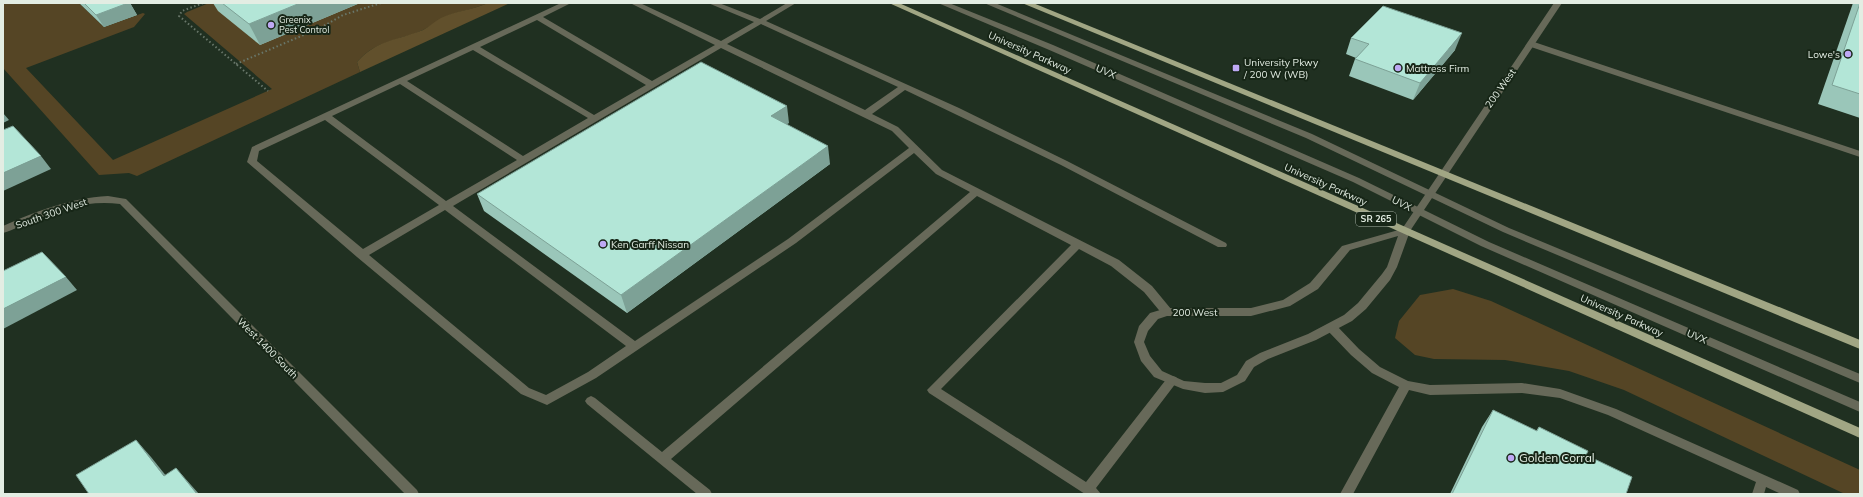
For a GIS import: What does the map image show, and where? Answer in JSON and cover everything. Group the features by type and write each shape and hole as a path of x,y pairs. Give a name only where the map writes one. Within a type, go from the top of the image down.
{"main road":[{"name":"University Parkway","path":"893,3 1860,433"},
{"path":"1026,3 1860,345"}],"street":[{"path":"567,3 255,149 252,162 525,392 547,400 592,375 792,241 915,148"},
{"path":"634,3 895,129 939,172 1114,263 1148,289 1167,312"},
{"path":"712,3 762,22 956,110 1064,163 1222,245"},
{"path":"361,255 762,22 792,3"},
{"name":"UVX","path":"942,3 1050,47 1309,159 1540,268 1860,407"},
{"name":"UVX","path":"988,3 1309,136 1506,230 1860,379"},
{"name":"200 West","path":"1405,231 1346,248 1314,286 1286,303 1251,312 1167,312 1154,316 1143,328 1139,342 1145,358 1158,374 1183,385 1205,388 1223,387 1241,378 1250,364 1264,356 1332,328 1362,306 1382,283 1392,267 1405,231 1441,173 1558,3"},
{"path":"538,17 653,85"},
{"path":"1531,44 1860,154"},
{"path":"474,47 595,119"},
{"path":"401,81 523,160"},
{"path":"866,114 903,87"},
{"path":"326,116 635,346"},
{"path":"662,459 977,191"},
{"name":"South 300 West","path":"3,230 32,217 94,199 112,199 123,201"},
{"name":"West 1400 South","path":"123,201 413,494"},
{"path":"1078,244 934,390 1091,492 1172,380"},
{"path":"1332,328 1355,352 1376,370 1406,385 1430,390 1522,388 1560,394 1612,412 1794,494"},
{"path":"1346,494 1406,385"},
{"path":"591,401 706,494"},
{"path":"1758,494 1763,479"}],"path":[{"path":"203,3 182,11 179,16 268,90"},
{"path":"236,64 320,28 343,15 381,3"}],"shaded area":[{"path":"79,3 104,27 143,13 145,14 134,27 26,68 113,160 272,89 184,14 187,12 209,3 488,3 447,16 414,34 380,45 372,49 357,62 360,72 137,176 129,173 99,175 3,68 3,4"},
{"path":"488,3 510,3 360,72 357,62 372,49 423,30 446,16"},
{"path":"1453,289 1491,301 1860,470 1860,494 1845,494 1624,390 1569,371 1505,360 1434,359 1415,355 1395,338 1399,321 1420,295"}],"building":[{"path":"84,3 128,3 96,15"},
{"path":"222,3 300,3 249,24"},
{"path":"1860,3 1860,94 1832,85"},
{"name":"Mattress Firm","path":"1383,6 1462,33 1420,83 1355,59 1369,44 1351,38"},
{"path":"701,62 787,106 771,116 828,146 621,295 477,194"},
{"path":"13,126 41,156 3,173 3,130"},
{"path":"42,252 66,277 3,309 3,271"},
{"name":"Golden Corral","path":"1493,410 1537,431 1539,427 1588,451 1586,455 1632,477 1626,494 1452,494"},
{"path":"136,440 164,476 176,468 197,494 89,494 76,475"}],"place":[{"name":"Greenix Pest Control","path":"271,25"},
{"name":"Lowe's","path":"1848,54"},
{"name":"University Pkwy / 200 W (WB)","path":"1236,68"},
{"name":"Mattress Firm","path":"1398,68"},
{"name":"Ken Garff Nissan","path":"603,244"},
{"name":"Golden Corral","path":"1511,458"}]}
